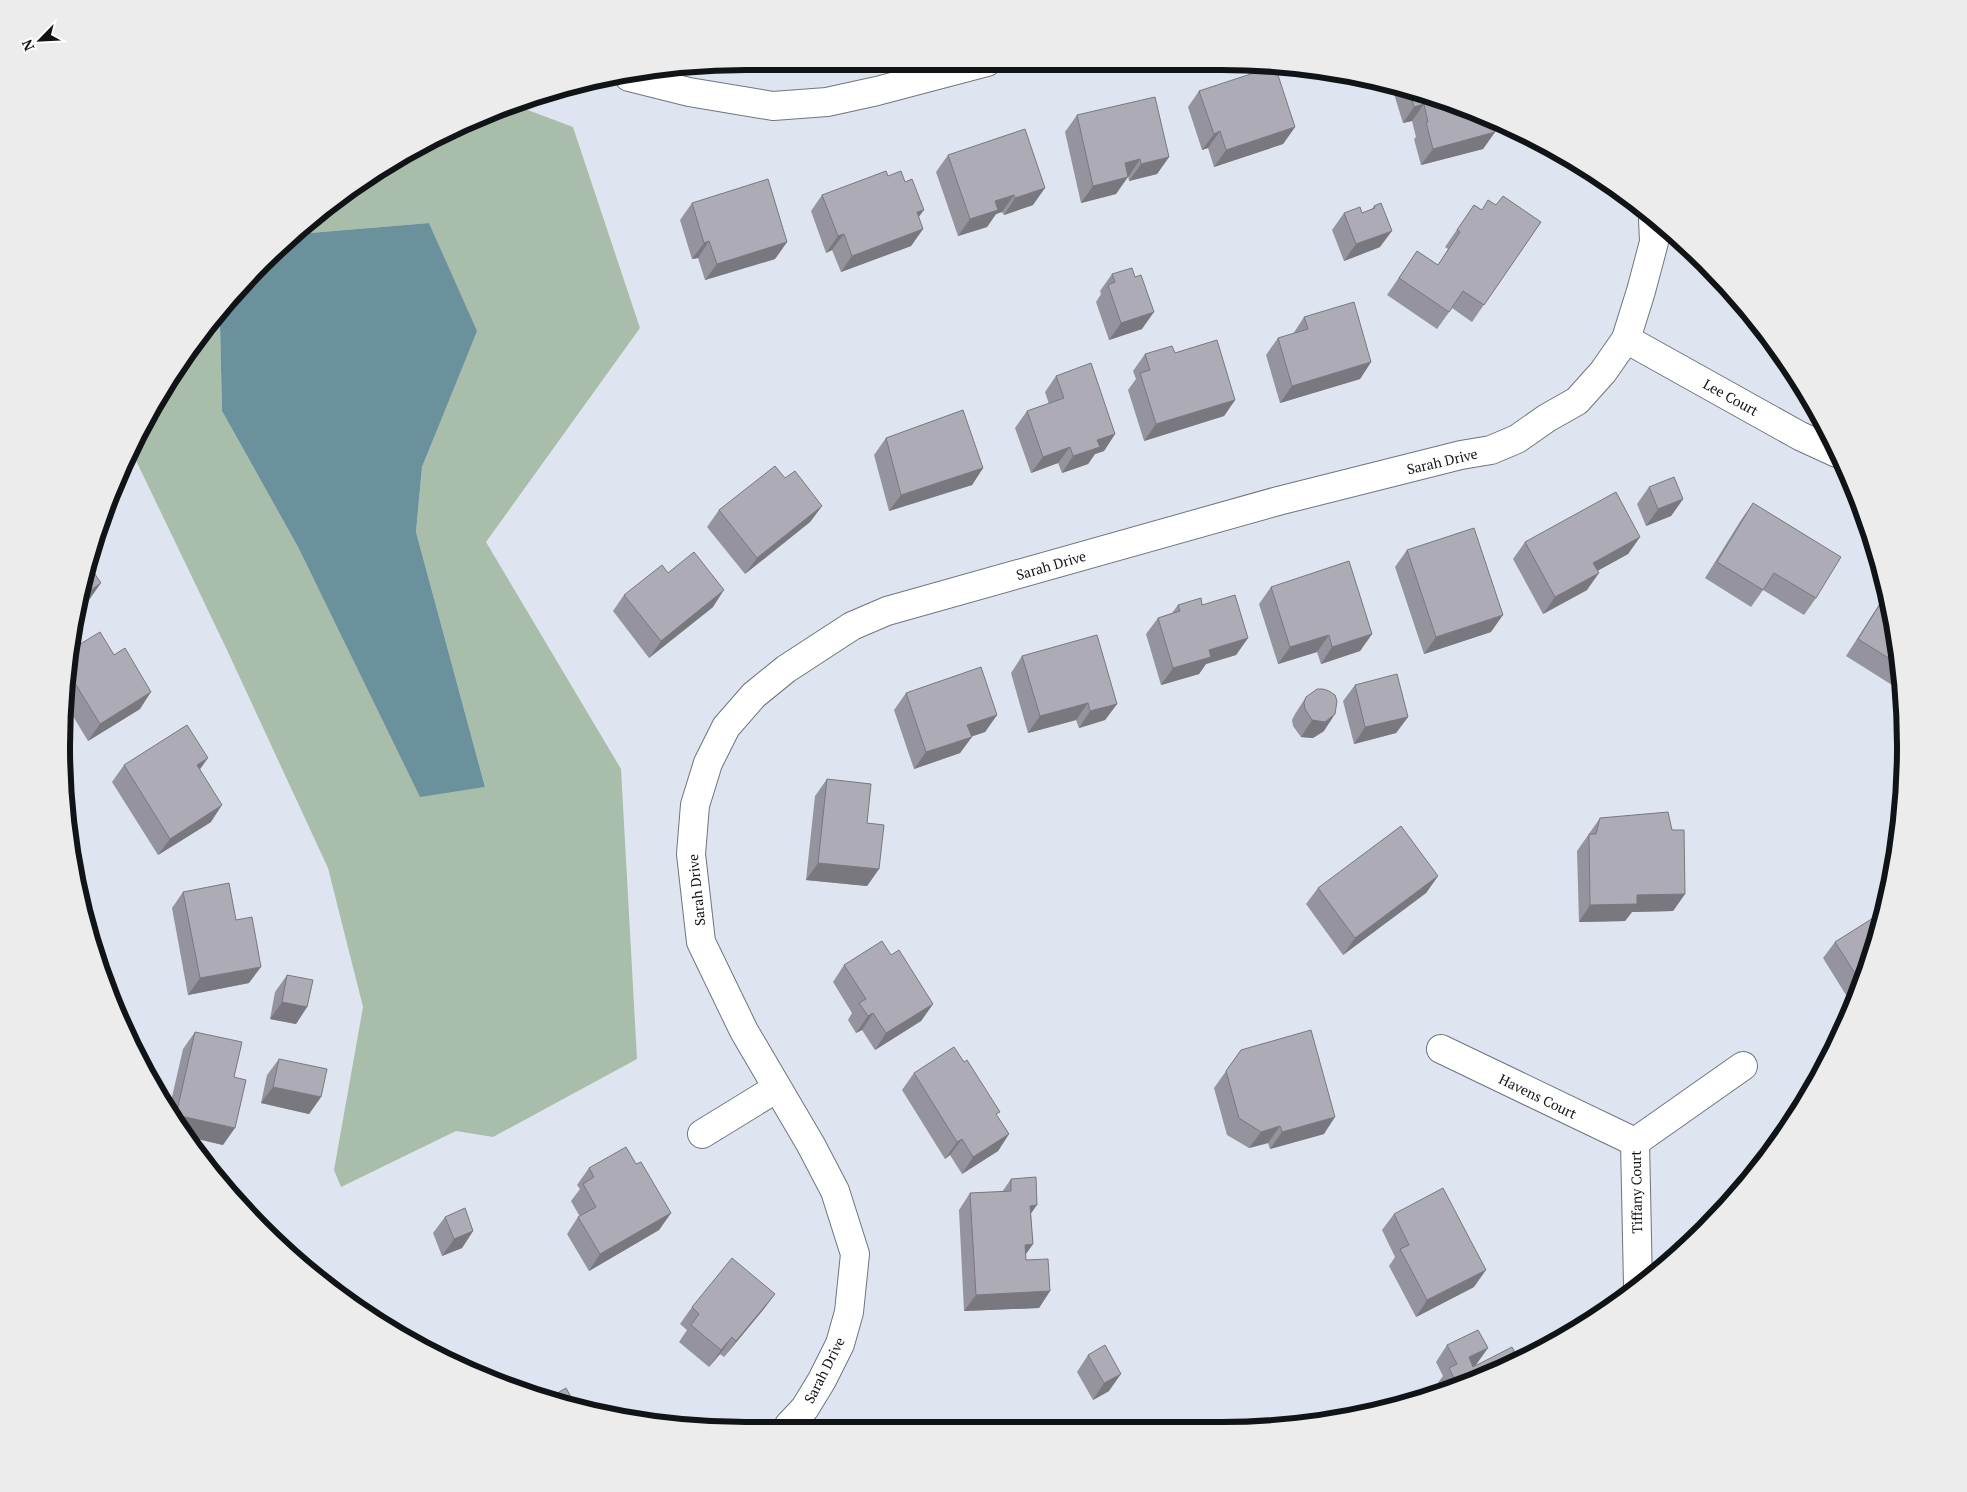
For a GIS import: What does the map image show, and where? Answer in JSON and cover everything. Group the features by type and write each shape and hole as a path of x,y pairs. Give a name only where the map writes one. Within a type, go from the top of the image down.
{"street":[{"path":"638,79 689,92 773,106 827,102 957,70"},
{"name":"Sarah Drive","path":"792,1422 805,1408 840,1344 849,1312 855,1254 835,1191 812,1145 776,1088 744,1031 701,942 691,854 695,805 708,763 726,727 754,695 786,669 852,626 887,611 1278,501 1461,455 1491,450 1517,439 1547,418 1577,401 1603,372 1626,339 1654,242 1653,227"},
{"name":"Lee Court","path":"1626,339 1800,436 1828,449"},
{"name":"Havens Court","path":"1441,1049 1635,1142"},
{"name":"Tiffany Court","path":"1638,1278 1635,1142 1743,1066"},
{"path":"702,1134 776,1088"}],"green space":[{"path":"523,108 573,127 640,328 486,542 621,769 637,1059 493,1137 456,1131 341,1187 334,1170 363,1007 328,868 227,650 135,458 161,408 184,370 226,315 220,325 222,411 298,547 420,796 485,787 416,532 422,467 476,331 429,223 306,233 370,184 447,140 487,121"}],"water":[{"path":"429,223 477,331 422,467 416,532 485,787 420,797 298,547 222,411 220,325 238,300 268,268 306,233"}],"building":[{"path":"1260,71 1277,72 1295,127 1226,150 1220,131 1214,134 1199,91"},
{"path":"1155,97 1169,157 1141,164 1140,159 1125,163 1128,177 1093,186 1077,115"},
{"path":"1411,98 1480,121 1493,127 1495,132 1433,149 1426,122 1428,122 1424,104 1414,107"},
{"path":"1025,129 1045,188 1015,198 1014,195 995,201 998,210 970,219 948,155"},
{"path":"886,171 888,176 901,171 905,182 912,179 924,210 917,212 923,229 852,256 844,234 838,236 822,195"},
{"path":"768,179 787,242 717,264 709,241 704,243 692,203"},
{"path":"1503,196 1541,222 1484,305 1463,291 1449,312 1399,278 1417,251 1438,265 1460,232 1457,230 1474,205 1482,210 1488,200 1496,205"},
{"path":"1381,203 1392,231 1356,244 1344,213 1360,207 1362,213 1375,208 1374,206"},
{"path":"1132,268 1135,277 1141,275 1154,312 1121,323 1108,285 1115,282 1112,274"},
{"path":"1354,302 1371,362 1292,386 1278,338 1308,329 1304,317"},
{"path":"1217,340 1235,400 1156,424 1140,373 1150,370 1145,354 1172,346 1175,353"},
{"path":"1091,363 1115,434 1097,440 1100,447 1073,456 1070,447 1043,457 1027,411 1064,398 1056,376"},
{"path":"963,410 983,468 901,495 886,438"},
{"path":"775,466 785,478 795,471 822,506 757,558 719,510"},
{"path":"1674,477 1683,499 1658,509 1649,487"},
{"path":"1616,492 1640,537 1593,563 1599,573 1555,597 1525,542"},
{"path":"1753,503 1841,557 1816,598 1774,573 1763,590 1717,562"},
{"path":"1474,528 1503,615 1436,637 1407,550"},
{"path":"694,552 724,590 661,641 624,595 662,565 668,573"},
{"path":"1349,561 1372,634 1332,647 1329,635 1290,647 1271,587"},
{"path":"93,571 101,583 88,592"},
{"path":"1235,595 1248,638 1209,650 1211,657 1173,668 1158,618 1180,611 1178,605 1201,598 1202,605"},
{"path":"1881,602 1891,660 1858,639"},
{"path":"100,632 114,655 125,648 151,692 100,724 73,681 78,645"},
{"path":"1097,635 1117,704 1090,711 1088,703 1040,716 1022,656"},
{"path":"981,667 997,715 967,725 972,737 926,752 906,693"},
{"path":"1397,674 1408,717 1365,727 1355,685"},
{"path":"1317,689 1329,691 1335,695 1337,701 1335,714 1325,722 1312,720 1305,709 1306,697"},
{"path":"187,725 208,758 197,765 222,805 170,839 124,765"},
{"path":"827,779 871,784 867,823 884,825 879,869 818,863"},
{"path":"1668,812 1672,830 1684,830 1685,894 1637,895 1637,904 1590,905 1589,834 1596,834 1600,818"},
{"path":"1401,826 1438,876 1355,938 1318,888"},
{"path":"229,883 236,920 252,917 261,967 200,978 183,892"},
{"path":"1875,917 1856,976 1835,942"},
{"path":"882,941 891,955 899,950 933,1004 886,1033 873,1013 868,1016 859,1003 866,999 844,965"},
{"path":"287,975 313,980 307,1007 282,1002"},
{"path":"1311,1030 1335,1117 1282,1132 1280,1126 1261,1132 1239,1118 1226,1071 1241,1050"},
{"path":"195,1032 242,1042 234,1077 246,1080 235,1128 180,1116 177,1110"},
{"path":"954,1047 964,1062 967,1060 1000,1112 996,1114 1009,1134 973,1157 962,1139 957,1142 914,1073"},
{"path":"279,1059 327,1069 321,1097 273,1087"},
{"path":"626,1147 636,1164 641,1162 671,1213 600,1254 578,1217 596,1207 583,1184 594,1177 589,1168"},
{"path":"1036,1177 1037,1205 1030,1206 1033,1244 1025,1245 1026,1260 1048,1259 1050,1291 976,1295 970,1193 1011,1191 1011,1179"},
{"path":"1443,1188 1486,1270 1427,1300 1400,1249 1409,1245 1394,1214"},
{"path":"465,1208 473,1231 454,1239 445,1217"},
{"path":"732,1258 775,1294 736,1341 732,1337 721,1350 691,1325 699,1314 692,1307"},
{"path":"1478,1330 1488,1348 1469,1357 1473,1367 1512,1347 1516,1354 1480,1371 1455,1380 1449,1368 1457,1364 1447,1345"},
{"path":"1105,1345 1121,1374 1104,1383 1088,1355"},
{"path":"566,1388 572,1399 571,1399 555,1394"}]}
